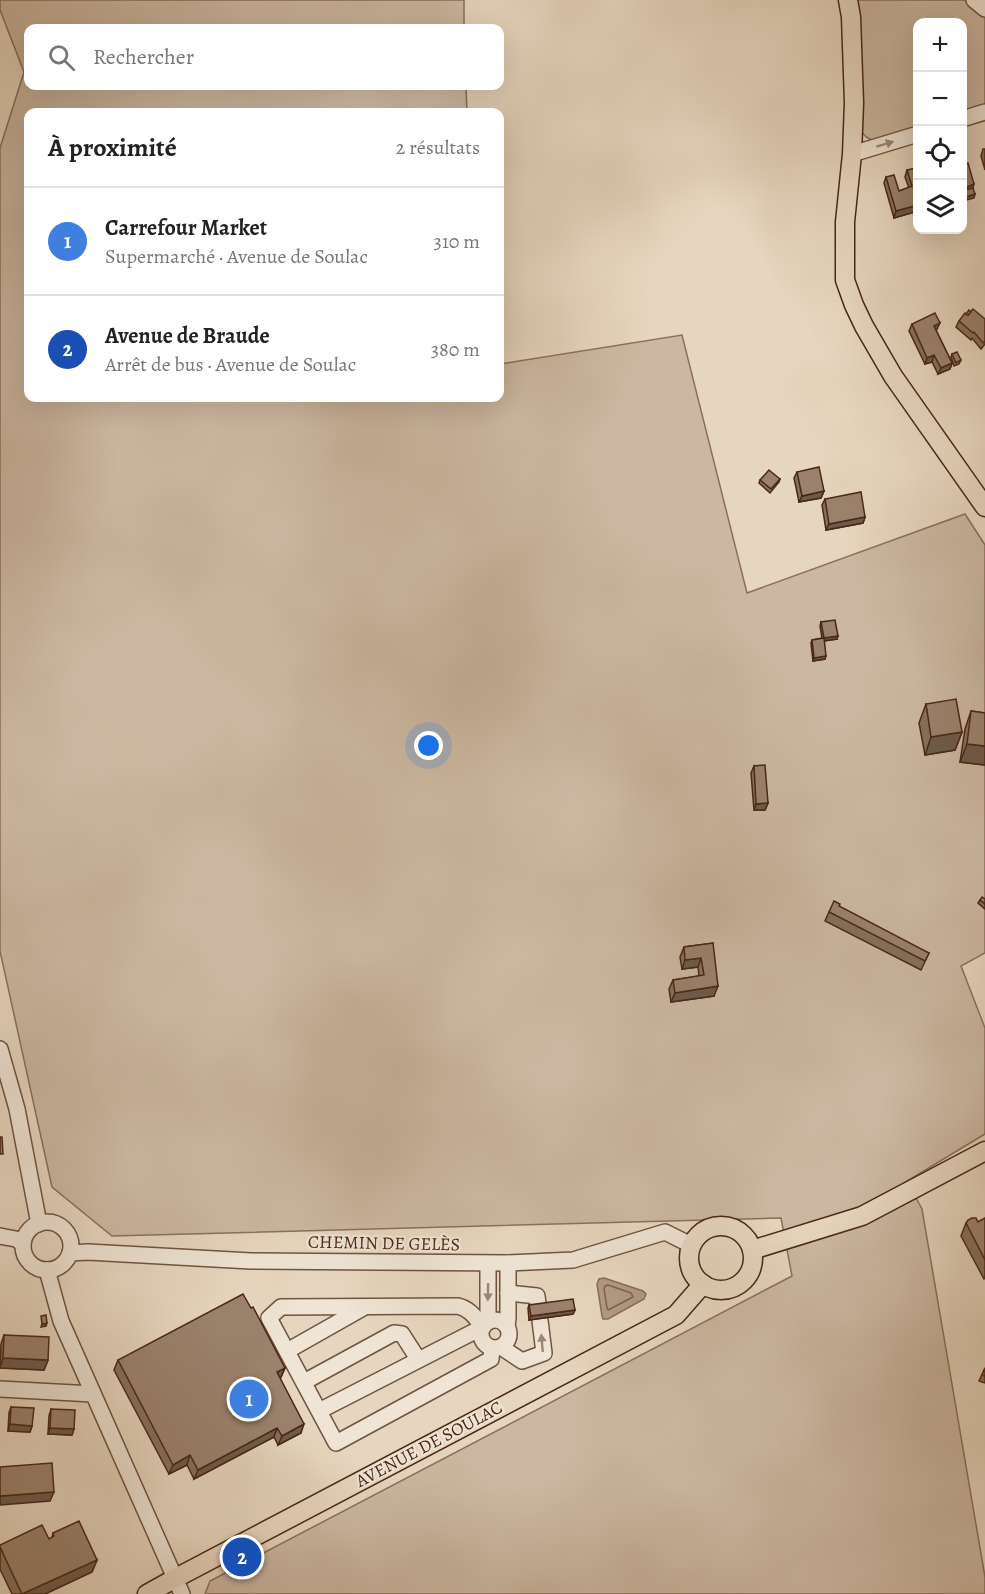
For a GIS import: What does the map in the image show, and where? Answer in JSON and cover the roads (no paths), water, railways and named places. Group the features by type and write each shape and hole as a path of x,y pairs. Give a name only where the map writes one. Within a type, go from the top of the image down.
{"main road":[{"path":"848,0 851,17 854,103 852,154 845,222 845,280 864,326 893,376 985,507"},
{"path":"752,1250 862,1216 985,1150"},
{"path":"728,1226 738,1231 752,1250 751,1267 746,1277 736,1286 713,1289 698,1280 691,1270 689,1256 691,1245 701,1232 710,1227 728,1226"},
{"name":"AVENUE DE SOULAC","path":"147,1594 178,1586 676,1315 703,1284"}],"street":[{"path":"974,0 985,9"},
{"path":"967,118 985,112"},
{"path":"852,154 913,136"},
{"path":"0,1049 17,1109 39,1224"},
{"path":"53,1223 66,1231 71,1245 70,1252 60,1267 39,1269 27,1259 23,1244 28,1231 39,1224 53,1223"},
{"name":"CHEMIN DE GELÈS","path":"70,1252 251,1261 488,1264 573,1260 664,1232 691,1245"},
{"path":"0,1236 16,1239 23,1244"},
{"path":"486,1324 458,1306 281,1307 269,1318 336,1443 491,1359 496,1348 508,1340 508,1263"},
{"path":"488,1264 488,1318 481,1331 484,1344 522,1361 544,1353 537,1296 508,1293"},
{"path":"47,1270 61,1321 178,1586"},
{"path":"287,1351 365,1307"},
{"path":"319,1411 486,1324 499,1321 507,1326"},
{"path":"303,1382 394,1333 402,1334 418,1359"},
{"path":"0,1389 93,1394"}],"water":[{"path":"604,1278 643,1291 646,1294 644,1299 608,1319 603,1319 597,1284 599,1279"}],"place":[{"name":"Carrefour Market","path":"249,1399"},
{"name":"Avenue de Braude","path":"242,1557"}]}
